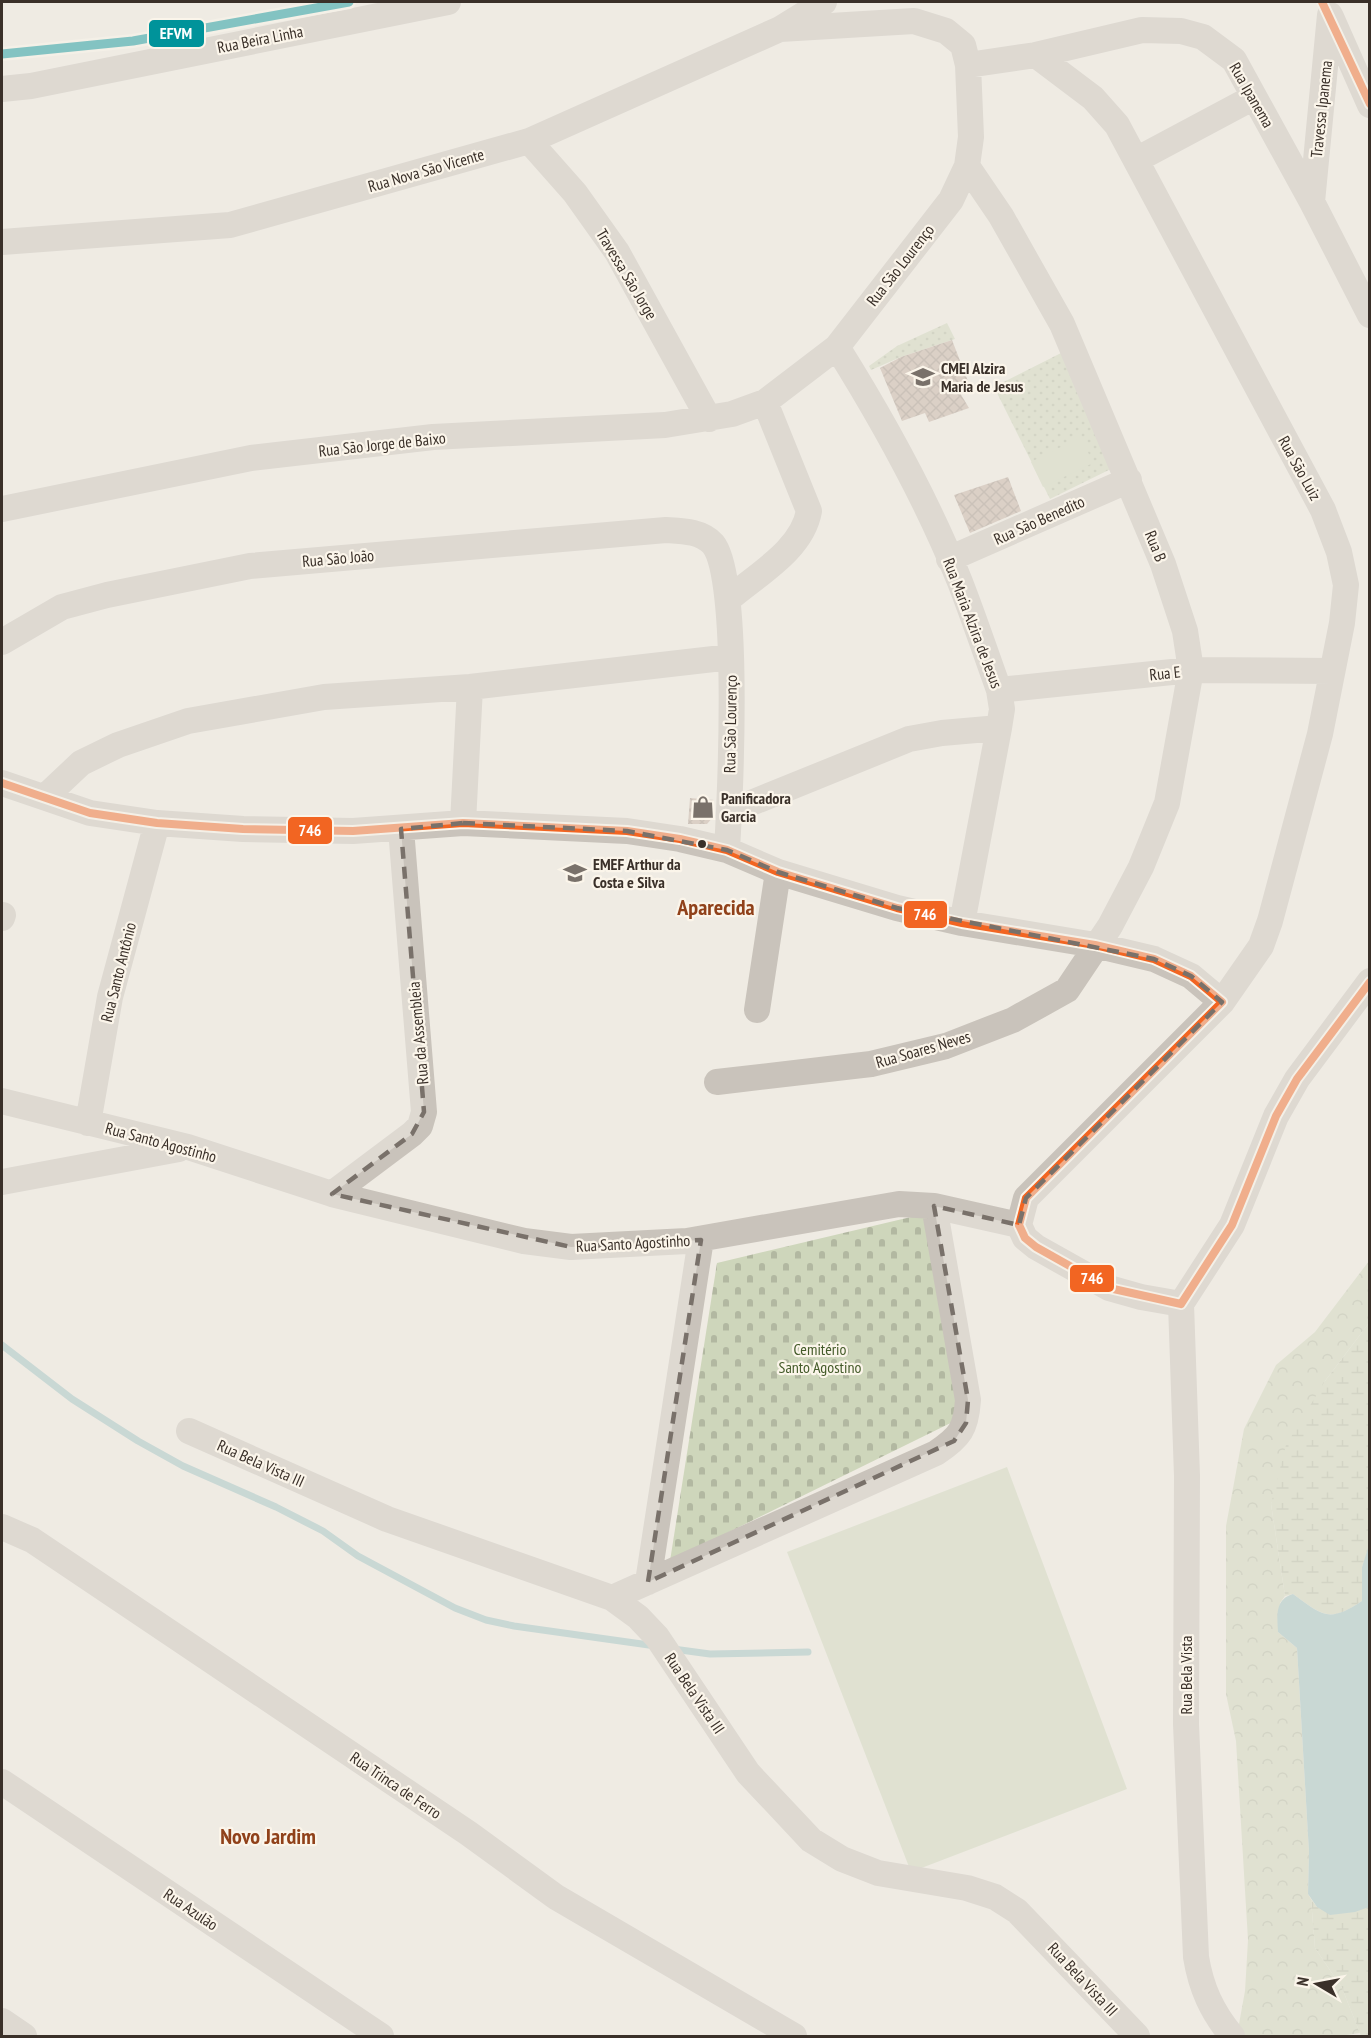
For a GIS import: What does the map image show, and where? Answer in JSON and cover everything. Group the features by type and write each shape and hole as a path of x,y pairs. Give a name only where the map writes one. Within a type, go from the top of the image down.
{"street":[{"name":"Rua Beira Linha","path":"2,89 42,84 448,2"},
{"name":"Rua Nova São Vicente","path":"2,242 230,225 529,141 780,29 824,2"},
{"path":"1326,8 1370,105"},
{"name":"Travessa Ipanema","path":"1312,202 1326,8"},
{"name":"Rua São Lourenço","path":"765,402 837,347 951,200 967,166 971,137 968,65 963,45 946,31 914,21 780,29"},
{"name":"Rua Ipanema","path":"1036,55 1142,30 1181,31 1203,37 1234,60 1312,202 1370,315"},
{"path":"968,65 1036,55"},
{"name":"Rua São Luiz","path":"1019,1225 1026,1198 1222,1002 1261,946 1270,921 1320,734 1346,585 1340,552 1323,510 1117,125 1094,99 1036,55"},
{"path":"1136,160 1254,97"},
{"name":"Travessa São Jorge","path":"529,141 575,193 617,252 709,419"},
{"name":"Rua B","path":"967,166 1001,216 1062,324 1130,480 1185,631 1191,670 1167,803 1141,867 1110,926 1095,945"},
{"name":"Rua Maria Alzira de Jesus","path":"837,347 867,394 913,478 949,559 999,690 1002,709 999,728 962,923"},
{"path":"729,598 795,543 806,527 808,511 765,402"},
{"name":"Rua São Jorge de Baixo","path":"8,504 251,458 433,437 665,426 732,414 765,402"},
{"name":"Rua São Benedito","path":"949,559 1130,480"},
{"name":"Rua São João","path":"2,642 62,608 107,595 250,566 666,530 687,531"},
{"name":"Rua São Lourenço","path":"687,531 702,536 713,544 719,555 729,598 731,657 727,850"},
{"path":"46,796 81,762 118,745 188,721 324,697 470,687 731,657"},
{"name":"Rua E","path":"999,690 1191,670 1332,671"},
{"path":"463,823 470,687"},
{"path":"729,812 909,739 942,733 999,728"},
{"path":"2,783 46,796 90,813 157,823 255,830 401,829 463,823 627,831 727,850 778,872 962,923 1095,945 1154,959 1191,976 1222,1002"},
{"name":"Rua Santo Antônio","path":"88,1123 110,997 157,823"},
{"name":"Rua da Assembleia","path":"332,1194 412,1134 420,1126 424,1112 401,829"},
{"path":"757,1010 778,872"},
{"name":"Rua Soares Neves","path":"717,1082 872,1064 946,1046 1014,1020 1067,990 1095,945"},
{"path":"1019,1225 1025,1238 1036,1247 1109,1288 1141,1297 1181,1304 1232,1225 1276,1116 1297,1080 1320,1044 1370,981"},
{"name":"Rua Santo Agostinho","path":"2,1101 188,1147 332,1194 524,1241 571,1247 627,1246 701,1239 899,1204 934,1206 1019,1225"},
{"path":"4,1181 188,1147"},
{"path":"612,1598 936,1453 954,1441 966,1423 968,1400 934,1206"},
{"path":"648,1582 701,1239"},
{"name":"Rua Bela Vista","path":"1181,1304 1187,1476 1186,1724 1196,1957 1204,1993 1216,2018 1232,2037"},
{"name":"Rua Bela Vista III","path":"189,1431 387,1519 612,1598 638,1617 657,1637 748,1773 811,1840 842,1859 878,1873 967,1888 995,1897 1017,1911 1137,2037"},
{"name":"Rua Trinca de Ferro","path":"2,1527 41,1546 468,1833 556,1897 794,2037"},
{"name":"Rua Azulão","path":"2,1782 381,2037"},
{"path":"2,2021 24,2037"}],"highlighted area":[{"path":"463,823 627,831 680,839 727,850 778,872 897,908 1154,959 1191,976 1222,1002 1026,1198 1019,1225 934,1206 968,1400 966,1423 954,1441 648,1582 701,1240 571,1247 332,1194 412,1134 424,1112 401,829"}],"green space":[{"path":"947,323 955,339 901,357 871,370 869,366 897,346"},
{"path":"1065,351 1121,464 1050,499 994,387"},
{"path":"1081,437 1093,463 1043,487 1031,462"},
{"name":"Cemitério Santo Agostino","path":"932,1212 973,1412 670,1561 717,1263"},
{"path":"1369,1261 1369,1323 1325,1381 1271,1504 1285,1596 1280,1603 1278,1632 1297,1648 1309,1852 1308,1894 1311,1899 1315,1948 1342,1988 1360,2033 1340,2036 1237,2035 1245,1991 1248,1940 1236,1741 1226,1694 1226,1526 1244,1429 1276,1365 1315,1332"},
{"path":"1369,1323 1370,1545 1362,1567 1362,1601 1342,1612 1327,1614 1320,1612 1293,1594 1285,1596 1271,1504 1286,1445 1325,1381"},
{"path":"1007,1467 1127,1789 911,1872 787,1552"},
{"path":"1311,1899 1317,1907 1369,1907 1369,2036 1361,2036 1342,1988 1315,1948"}],"water":[{"path":"1369,1545 1369,1907 1355,1912 1330,1915 1317,1907 1308,1894 1309,1852 1297,1648 1278,1632 1278,1609 1287,1596 1293,1594 1319,1612 1326,1614 1342,1612 1362,1601 1362,1567"}],"building":[{"name":"CMEI Alzira Maria de Jesus","path":"952,340 971,389 960,393 969,408 929,422 925,413 902,421 880,368 901,357"},
{"path":"1008,477 1021,511 970,533 954,495"},
{"name":"Panificadora Garcia","path":"690,798 714,800 714,816 707,824 688,824"}],"waterway":[{"path":"2,1345 72,1399 138,1441 183,1466 276,1507 323,1531 358,1556 455,1608 486,1620 514,1626 656,1646"},
{"path":"673,1649 710,1654 808,1652"}],"transit line":[{"name":"EFVM","path":"2,54 133,41 349,2"},
{"name":"746","path":"1322,2 1370,104"},
{"name":"746","path":"2,783 90,813 157,823 243,829 353,831 463,823 627,831 680,839 727,850 778,872 897,908 962,923 1095,945 1154,959 1191,976 1222,1002"},
{"name":"746","path":"1181,1304 1232,1225 1276,1116 1297,1079 1370,982"},
{"name":"746","path":"1019,1225 1026,1198 1222,1002"},
{"name":"746","path":"1019,1225 1025,1238 1036,1247 1109,1288 1181,1304"}],"place":[{"name":"CMEI Alzira Maria de Jesus","path":"923,377"},
{"name":"Panificadora Garcia","path":"703,807"},
{"name":"EMEF Arthur da Costa e Silva","path":"575,873"}],"district":[{"name":"Aparecida","path":"716,907"},
{"name":"Novo Jardim","path":"268,1836"}]}
